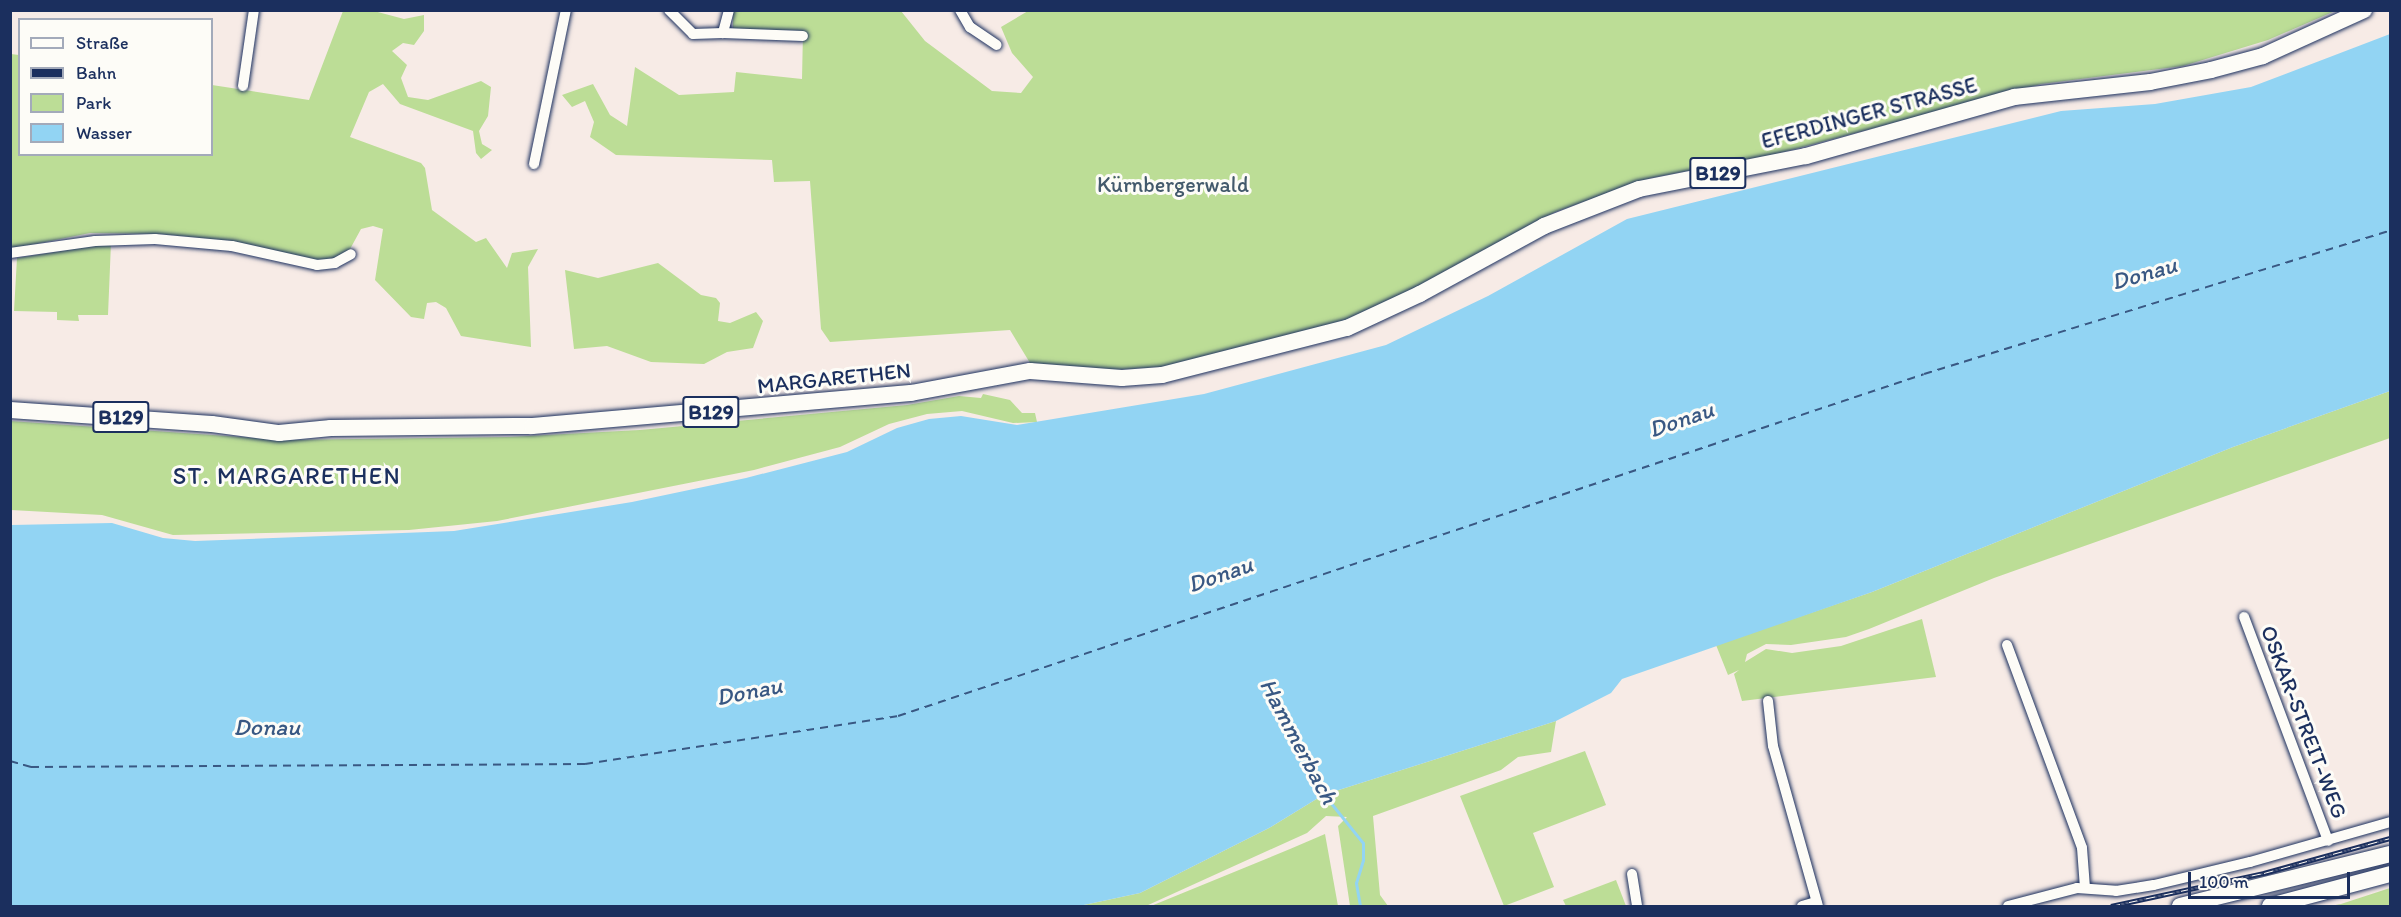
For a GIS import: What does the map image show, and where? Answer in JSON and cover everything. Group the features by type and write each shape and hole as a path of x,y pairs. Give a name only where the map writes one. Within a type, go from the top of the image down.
{"main road":[{"name":"EFERDINGER STRASSE","path":"1088,376 1162,375 1317,338 1379,315 1580,209 1639,189 1806,156 2014,97 2150,82 2238,64 2364,10"},
{"name":"MARGARETHEN","path":"10,410 232,426 268,423 331,428 581,424 920,392 1030,371 1088,376"},
{"path":"2180,906 2391,854"},
{"path":"2270,906 2391,874"}],"street":[{"path":"243,86 254,10"},
{"path":"534,164 566,10"},
{"path":"669,10 693,34 803,36"},
{"path":"723,33 729,10"},
{"path":"960,10 970,27 996,45"},
{"path":"10,253 101,240 166,239 232,246 317,265 335,263 351,254"},
{"name":"OSKAR-STREIT-WEG","path":"2244,617 2328,841"},
{"path":"2007,645 2082,848 2085,888"},
{"path":"1768,701 1773,746 1817,904 1802,906"},
{"path":"2008,906 2052,893 2085,888 2135,889 2328,841 2391,822"},
{"path":"1632,874 1637,906"}],"green space":[{"name":"Kürnbergerwald","path":"733,10 901,11 925,41 992,91 1021,93 1033,77 1012,53 1001,27 1028,11 2335,11 2268,40 2183,66 2041,84 1776,154 1651,178 1555,212 1429,285 1318,331 1163,367 1116,370 1030,363 1010,330 830,342 821,329 810,181 774,182 772,160 616,155 590,137 594,122 585,101 572,107 562,95 593,84 610,115 627,126 635,67 679,95 734,92 736,72 802,79 803,31 733,29"},
{"path":"343,11 374,11 404,19 424,15 424,31 414,45 403,43 392,51 407,65 401,78 408,97 428,100 481,81 491,87 488,116 479,131 482,144 492,150 481,159 476,153 473,131 400,104 383,84 369,92 350,137 421,163 425,168 432,210 476,242 486,238 507,268 512,253 538,249 528,267 531,347 461,336 446,308 436,302 427,303 424,319 411,317 375,280 383,229 373,226 361,229 349,251 326,262 200,238 159,234 90,233 11,249 11,54 18,55 18,156 213,156 213,85 309,100"},
{"path":"111,243 108,315 78,315 79,321 57,320 57,312 14,311 17,258"},
{"path":"658,263 701,295 716,298 720,303 718,321 730,323 756,312 763,321 753,348 727,352 704,364 651,362 607,346 574,349 565,270 598,278"},
{"path":"2390,391 2390,438 1994,578 1846,637 1791,645 1766,644 1747,654 1745,662 1766,649 1792,653 1841,646 1922,619 1936,677 1742,701 1734,674 1739,670 1728,675 1716,645 1872,592 2233,447"},
{"path":"983,394 1010,400 1022,413 1035,413 1037,422 1013,423 962,411 927,414 889,424 840,447 754,470 497,521 409,530 173,535 102,515 11,510 10,421 283,440 507,437 640,430 907,405 959,396 981,398"},
{"path":"1556,721 1551,752 1518,757 1501,770 1373,816 1380,895 1388,906 1350,906 1338,826 1347,817 1326,816 1307,833 1146,906 1079,906 1140,893 1269,828 1323,795"},
{"path":"1585,751 1606,805 1533,833 1554,887 1504,906 1460,796"},
{"path":"1325,834 1338,906 1151,906 1290,849"},
{"path":"1616,880 1626,906 1566,906 1563,900"},
{"path":"2390,888 2390,906 2330,906 2341,904"}],"water":[{"name":"Donau","path":"2390,34 2390,391 2233,447 1872,592 1622,679 1611,693 1556,721 1323,795 1269,828 1140,893 1079,906 11,906 11,525 112,523 163,538 195,541 454,531 632,502 746,478 847,452 897,428 929,419 961,416 1017,425 1204,394 1386,345 1488,296 1627,219 2061,111 2155,104 2251,87"}],"waterway":[{"name":"Hammerbach","path":"1322,792 1363,843 1363,860 1356,883 1360,906"}],"ferry route":[{"path":"10,761 31,767 585,764 898,716 1924,374 2390,231"}],"railway":[{"path":"2111,906 2264,873 2390,838"}],"district":[{"name":"ST. MARGARETHEN","path":"287,476"}]}
